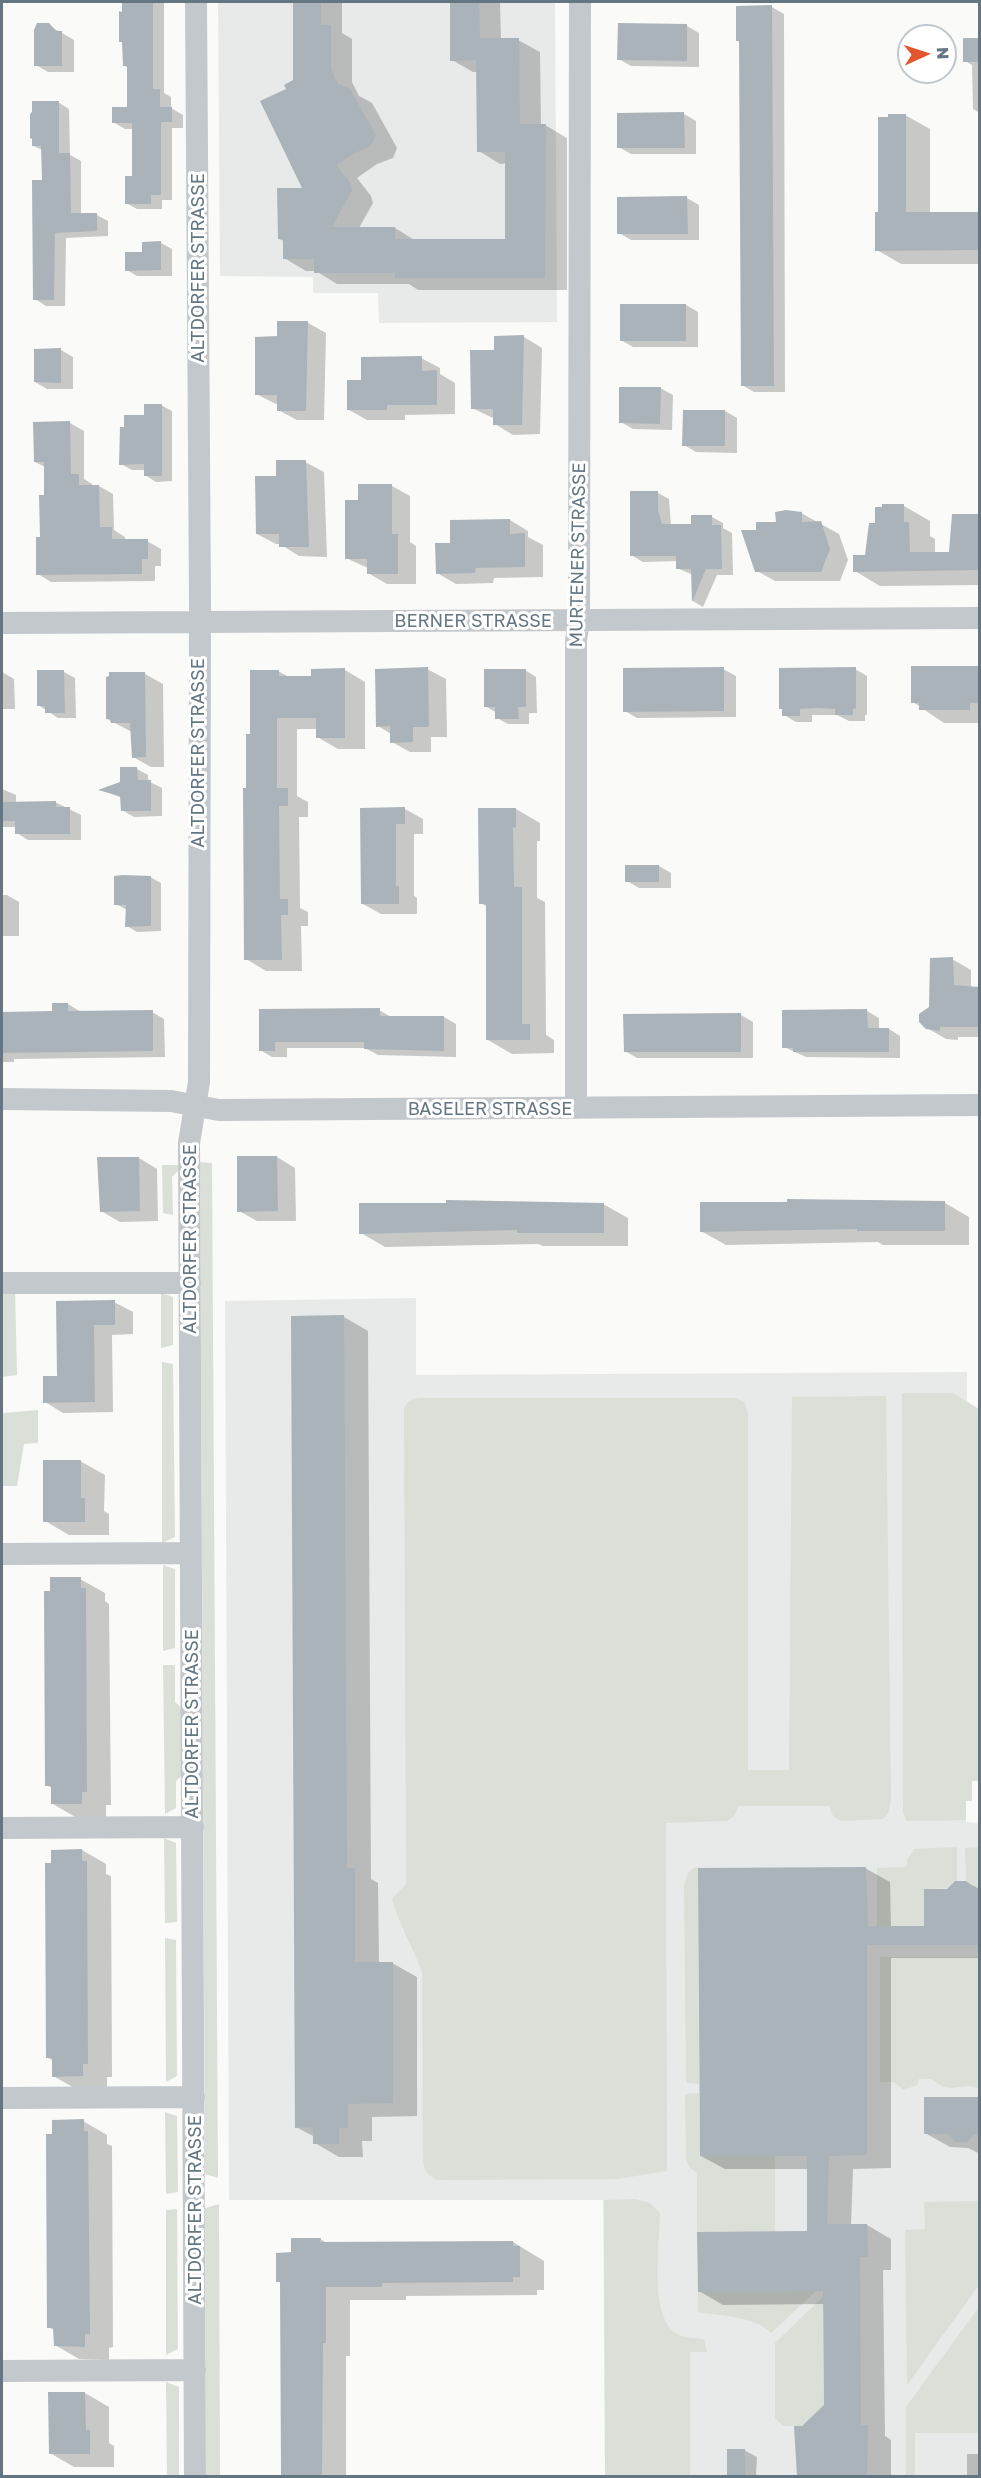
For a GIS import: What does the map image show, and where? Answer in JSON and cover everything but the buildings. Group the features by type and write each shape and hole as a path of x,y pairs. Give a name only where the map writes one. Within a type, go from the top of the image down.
{"street":[{"name":"ALTDORFER STRASSE","path":"195,2476 189,1143 197,1106 199,1082 200,621 196,2"},
{"name":"MURTENER STRASSE","path":"576,1108 580,2"},
{"name":"BERNER STRASSE","path":"2,623 980,618"},
{"name":"BASELER STRASSE","path":"2,1099 171,1101 219,1110 980,1105"},
{"path":"2,1283 190,1283"},
{"path":"2,1554 191,1553"},
{"path":"2,1828 193,1827"},
{"path":"2,2098 194,2097"},
{"path":"2,2371 195,2370"}],"shaded area":[{"path":"218,2 555,2 557,322 379,323 378,293 313,293 313,277 220,276"},
{"path":"200,1162 212,1163 218,2178 205,2174"},
{"path":"162,1165 178,1165 179,1170 172,1177 173,1215 163,1213"},
{"path":"2,1288 15,1288 17,1375 2,1377"},
{"path":"161,1293 173,1297 173,1345 161,1348"},
{"path":"416,1298 416,1375 967,1372 966,1822 980,1823 979,2476 605,2476 603,2200 229,2200 225,1301"},
{"path":"162,1362 173,1364 175,1537 162,1543"},
{"path":"902,1393 953,1393 979,1409 980,1781 972,1781 972,1801 966,1801 966,1820 907,1821 903,1813"},
{"path":"886,1396 891,1799 889,1812 883,1819 841,1821 833,1816 829,1806 738,1806 735,1815 727,1821 666,1823 667,2171 617,2179 438,2180 434,2178 427,2173 423,2161 422,1972 392,1899 406,1884 404,1408 409,1401 419,1398 735,1398 744,1402 748,1412 748,1770 789,1770 792,1397"},
{"path":"38,1410 38,1443 24,1444 17,1486 3,1486 2,1541 2,1413"},
{"path":"163,1565 175,1569 175,1648 163,1651"},
{"path":"163,1665 175,1665 175,1702 182,1708 182,1775 176,1781 176,1808 165,1814"},
{"path":"164,1838 176,1843 177,1922 165,1923"},
{"path":"957,1847 957,1881 952,1883 953,1888 924,1889 924,1926 877,1926 877,1868 906,1867 907,1860 914,1849"},
{"path":"979,1847 979,1889 969,1888 966,1881 965,1848"},
{"path":"698,1867 699,2084 686,2083 684,1885 690,1871"},
{"path":"165,1938 176,1940 177,2076 166,2082"},
{"path":"880,1957 979,1957 979,2088 967,2086 950,2088 931,2079 919,2079 917,2085 904,2090 894,2082 880,2082"},
{"path":"699,2093 700,2156 775,2156 775,2232 697,2232 697,2173 689,2167 686,2159 685,2094"},
{"path":"165,2112 177,2116 178,2192 166,2194"},
{"path":"636,2199 650,2203 660,2213 659,2296 662,2312 668,2325 677,2334 704,2339 707,2352 690,2352 690,2476 605,2476 604,2200"},
{"path":"979,2201 979,2285 907,2385 905,2230 925,2229 924,2202"},
{"path":"219,2204 220,2476 206,2476 205,2208"},
{"path":"177,2209 178,2349 166,2355 166,2210"},
{"path":"816,2291 771,2333 764,2327 747,2320 698,2312 698,2292"},
{"path":"823,2297 824,2412 817,2412 812,2417 812,2426 783,2426 775,2418 775,2343"},
{"path":"979,2307 979,2433 915,2433 915,2476 906,2476 906,2407"},
{"path":"166,2382 179,2387 179,2476 167,2476"}]}
